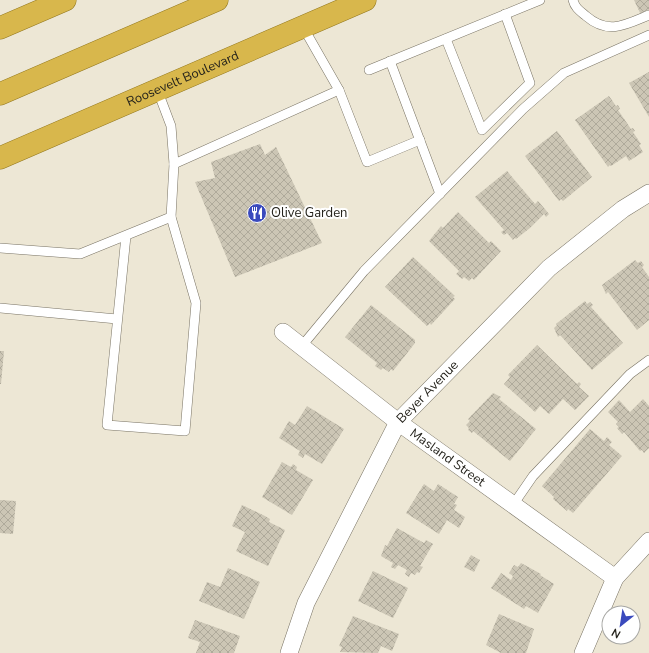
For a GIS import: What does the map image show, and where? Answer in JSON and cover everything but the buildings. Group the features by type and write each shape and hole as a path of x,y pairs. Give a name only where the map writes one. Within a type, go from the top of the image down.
{"highway":[{"path":"0,28 65,0"},
{"path":"0,94 217,0"},
{"name":"Roosevelt Boulevard","path":"0,158 365,0"}],"street":[{"name":"Beyer Avenue","path":"289,653 306,603 398,422 549,268 622,210 649,193"},
{"name":"Masland Street","path":"283,332 398,422 615,578"},
{"path":"583,653 615,578 649,541"}],"lane":[{"path":"369,70 540,0"},
{"path":"573,0 575,7 596,24 613,28 649,15"},
{"path":"446,38 482,130 530,83 505,14"},
{"path":"303,27 339,90 368,162 420,140"},
{"path":"301,347 364,271 523,109 564,73 649,35"},
{"path":"390,62 440,194"},
{"path":"126,236 107,425 186,431 196,303 171,216 174,164 171,126 157,89"},
{"path":"174,164 339,90"},
{"path":"0,248 80,254 171,216"},
{"path":"0,308 117,319"},
{"path":"513,505 533,476 630,374 649,360"}],"place":[{"name":"Olive Garden","path":"257,213"}]}
